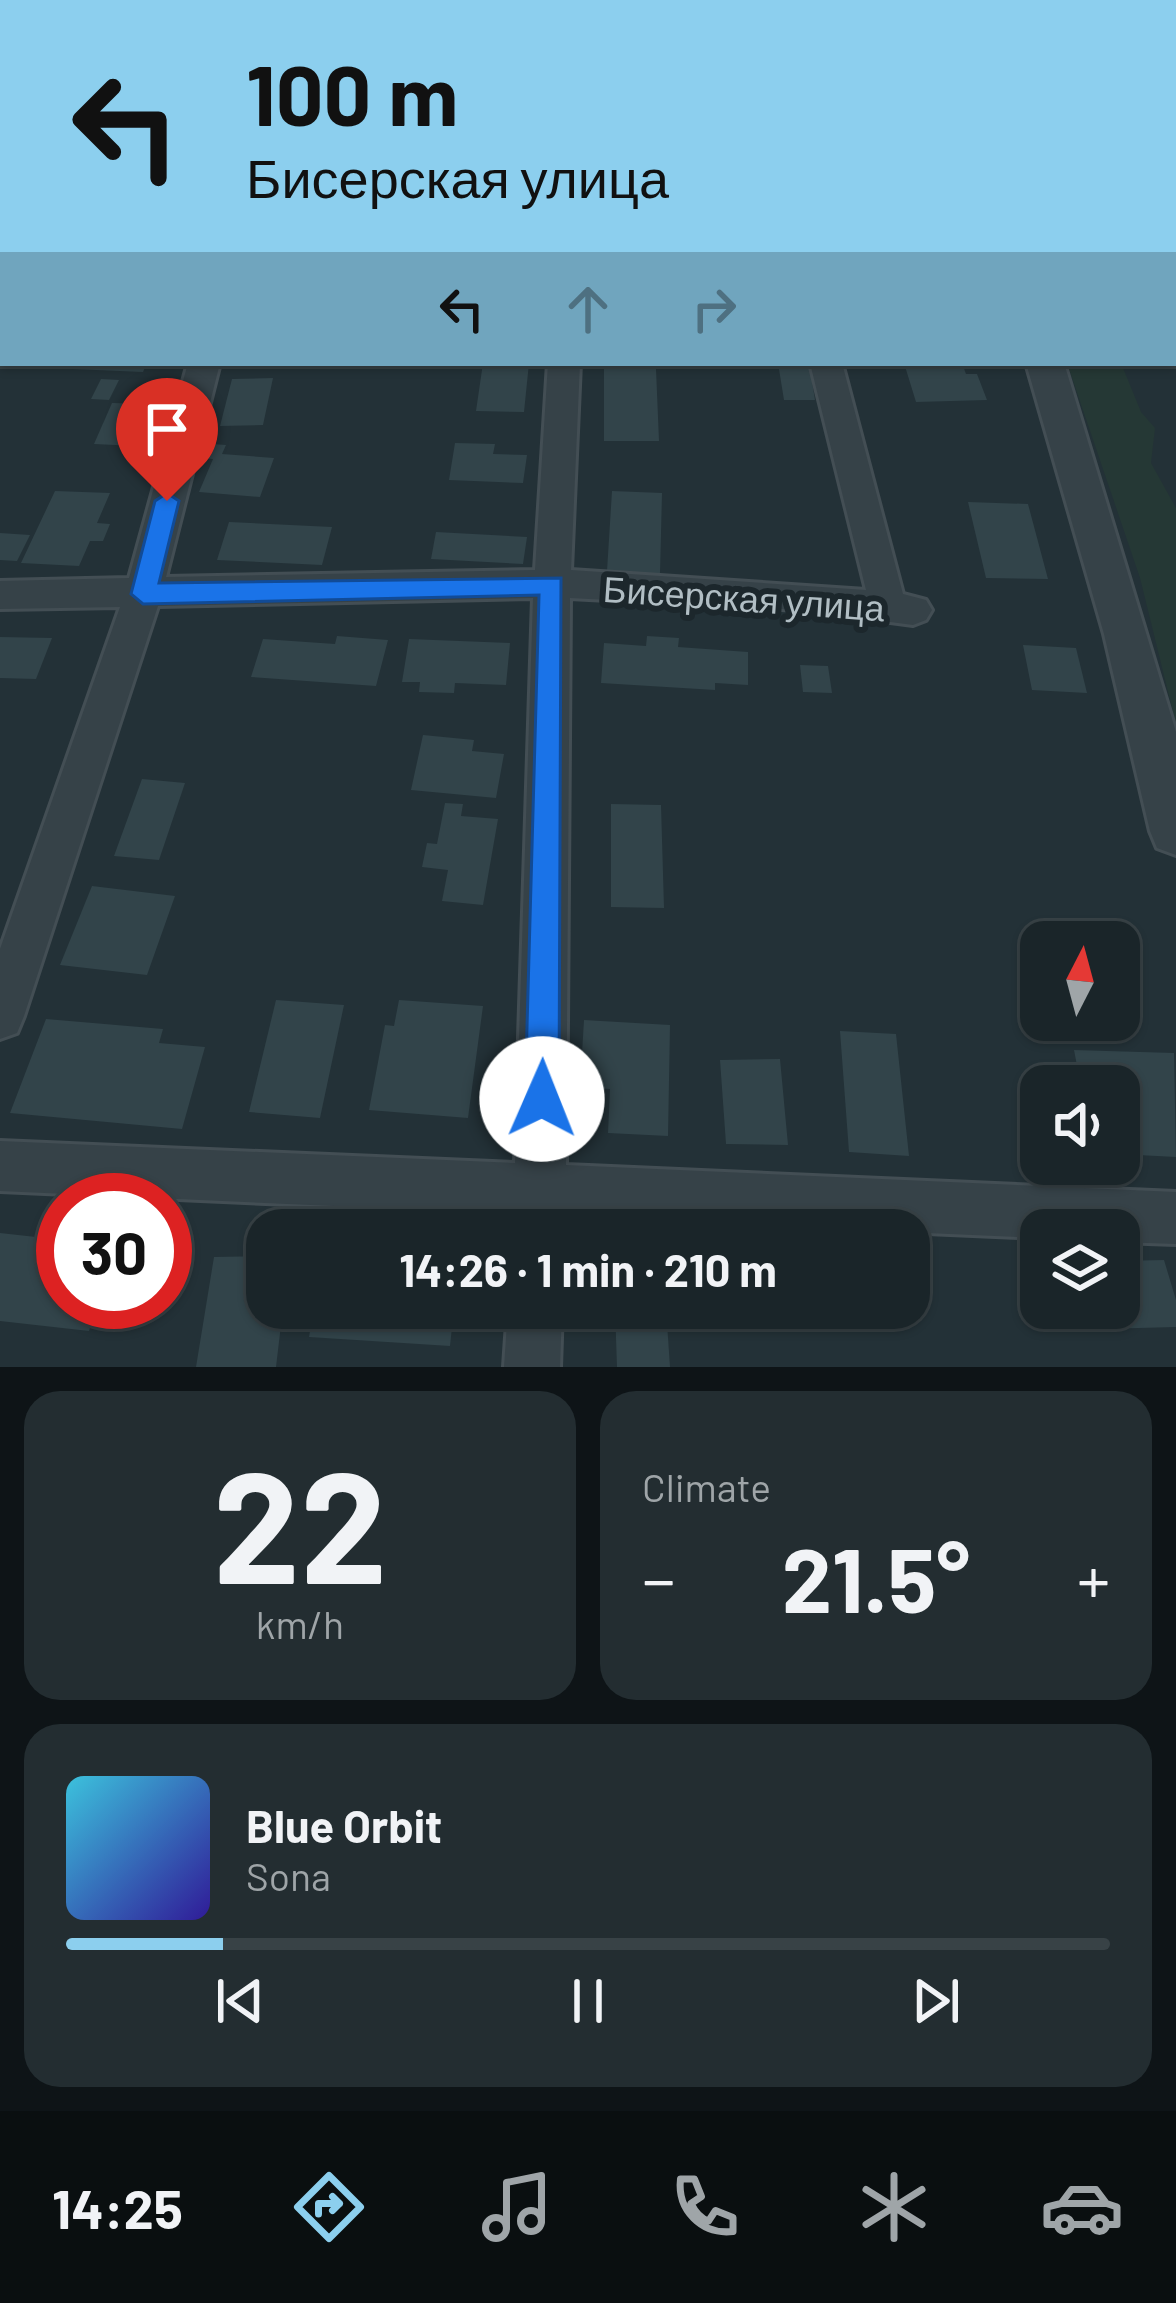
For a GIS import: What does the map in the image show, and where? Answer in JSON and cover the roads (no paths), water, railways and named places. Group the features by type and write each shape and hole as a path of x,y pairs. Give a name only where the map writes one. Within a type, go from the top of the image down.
{"street":[{"path":"0,1016 143,594 203,366"},
{"path":"539,1209 552,585 564,366"},
{"name":"Бисерская улица","path":"0,595 552,585 900,608 827,366"},
{"path":"1046,366 1127,634 1176,832"},
{"path":"0,1166 515,1209"},
{"path":"930,1215 1176,1217"},
{"path":"532,1367 534,1329"}]}
